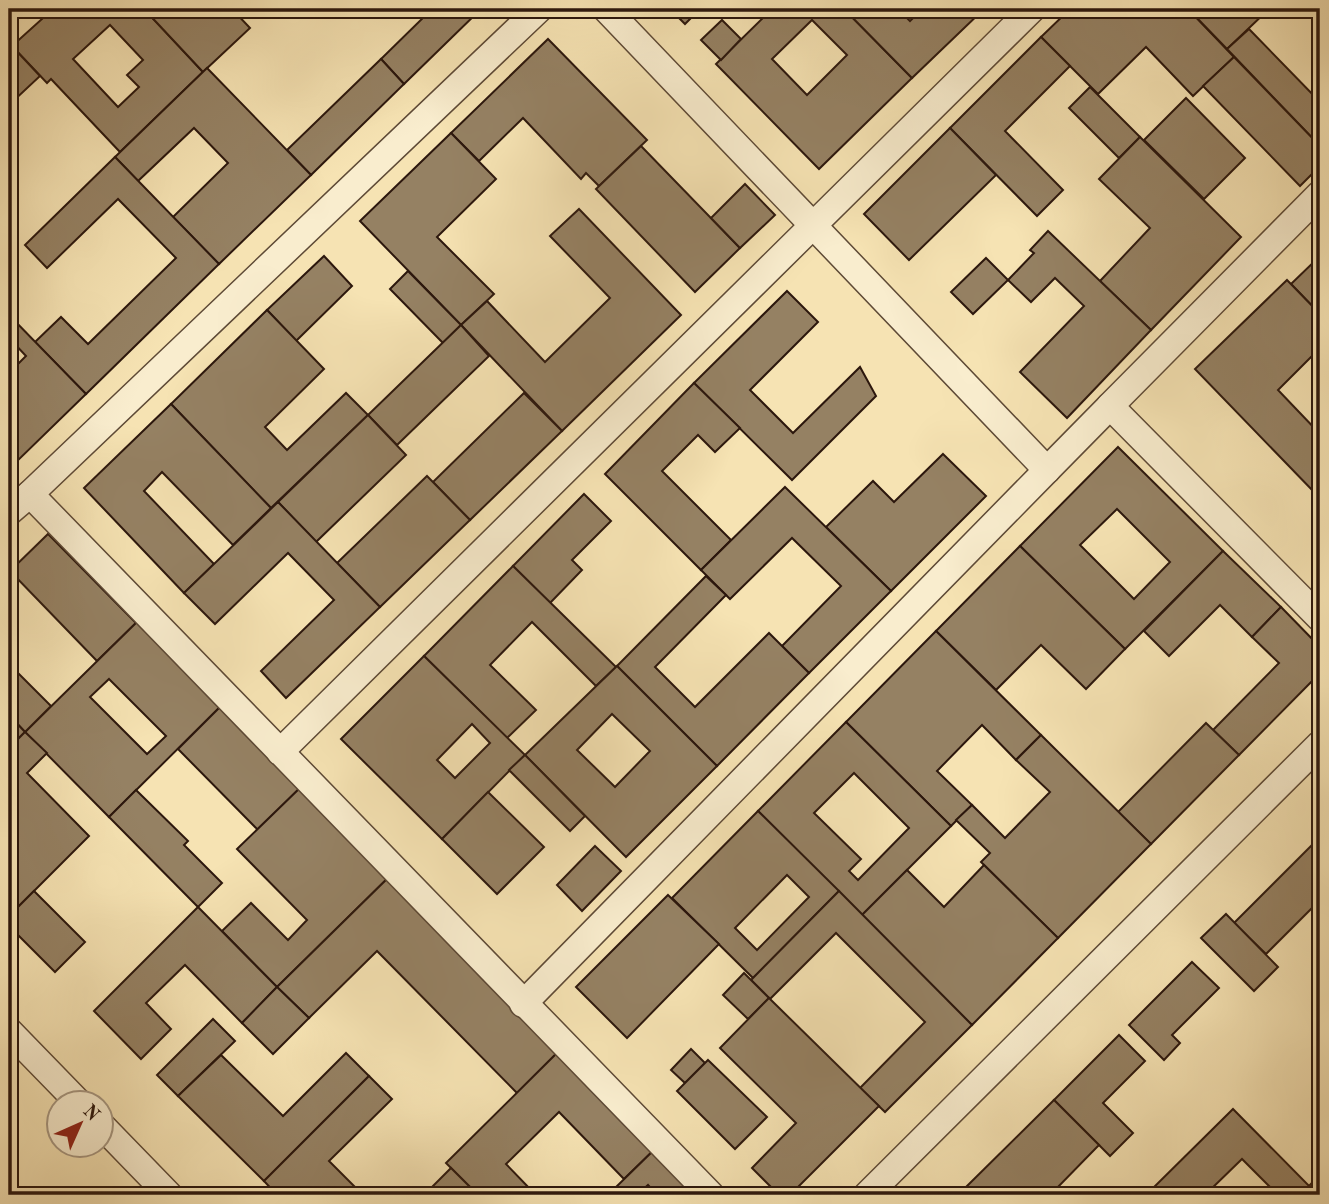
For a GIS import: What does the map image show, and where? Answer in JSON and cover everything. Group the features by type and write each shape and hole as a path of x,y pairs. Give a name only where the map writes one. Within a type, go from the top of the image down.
{"lane":[{"path":"9,512 539,9"},
{"path":"606,9 1047,470"},
{"path":"280,752 1032,9"},
{"path":"523,1004 1320,194"},
{"path":"1110,406 1320,618"},
{"path":"30,494 711,1195"},
{"path":"867,1195 1320,744"},
{"path":"9,1031 64,1088"},
{"path":"116,1140 169,1195"}],"building":[{"path":"53,9 144,9 203,72 120,152 51,79 47,83 12,46","holes":["110,25 143,60 127,75 139,87 118,107 73,59"]},
{"path":"144,9 232,9 250,28 203,72"},
{"path":"432,9 481,9 404,84 381,59"},
{"path":"670,9 700,9 685,24"},
{"path":"772,9 844,9 912,78 819,169 716,64","holes":["812,20 847,55 807,95 772,59"]},
{"path":"844,9 898,9 910,21 922,9 984,9 912,78"},
{"path":"1070,9 1188,9 1234,57 1193,96 1146,47 1098,94 1041,37"},
{"path":"1207,9 1269,9 1227,49 1197,18"},
{"path":"722,20 741,39 721,60 701,40"},
{"path":"1249,29 1320,102 1320,146 1227,49"},
{"path":"1041,37 1070,66 1005,131 1063,190 1037,216 950,128"},
{"path":"548,39 647,140 599,186 586,173 581,179 523,118 479,161 451,133"},
{"path":"9,43 40,76 9,105"},
{"path":"1234,57 1320,146 1320,166 1300,186 1203,86"},
{"path":"381,59 404,84 311,175 287,150"},
{"path":"207,68 311,175 219,264 173,217 228,163 194,128 138,181 115,157"},
{"path":"1090,87 1140,137 1119,158 1069,108"},
{"path":"1186,98 1245,158 1204,199 1144,140"},
{"path":"950,128 996,175 909,260 864,214"},
{"path":"451,133 496,179 437,237 494,294 461,325 360,221"},
{"path":"1140,137 1241,237 1151,330 1100,281 1150,228 1099,179"},
{"path":"641,146 740,248 695,292 596,189"},
{"path":"115,157 219,264 86,394 35,342 61,317 88,344 176,258 118,199 47,268 25,245"},
{"path":"745,184 775,215 740,248 711,218"},
{"path":"579,209 681,315 562,431 461,325 487,301 545,362 610,298 550,236"},
{"path":"1048,231 1151,330 1067,418 1020,372 1084,306 1055,278 1031,302 1008,280 1034,253 1030,250"},
{"path":"324,256 352,286 296,341 267,310"},
{"path":"1320,256 1320,314 1291,284"},
{"path":"986,258 1008,280 973,314 951,292"},
{"path":"408,271 461,325 443,343 390,289"},
{"path":"1287,280 1320,314 1320,348 1278,390 1320,434 1320,488 1315,493 1195,369"},
{"path":"787,291 818,322 750,390 793,433 860,367 876,396 792,480 694,383"},
{"path":"267,310 324,369 265,427 287,450 346,393 368,415 271,508 171,404"},
{"path":"9,315 86,394 9,469 9,373 26,356 12,341 9,344"},
{"path":"461,325 489,356 397,445 368,415"},
{"path":"694,383 740,428 715,452 698,435 662,471 731,540 701,570 605,474"},
{"path":"524,393 562,431 470,520 433,482"},
{"path":"171,404 271,508 233,545 162,472 144,491 214,564 184,593 84,488"},
{"path":"368,415 406,455 316,542 278,502"},
{"path":"1118,447 1223,551 1125,649 1020,546","holes":["1117,509 1170,562 1134,599 1080,545"]},
{"path":"943,454 986,496 891,591 826,527 873,481 894,502"},
{"path":"427,476 470,520 380,607 337,563"},
{"path":"785,487 891,591 809,673 782,646 841,586 792,538 730,599 701,570"},
{"path":"584,494 611,521 572,560 582,570 550,603 513,566"},
{"path":"278,502 380,607 286,698 261,671 334,600 288,553 215,624 184,593"},
{"path":"48,534 136,623 97,661 10,571"},
{"path":"1020,546 1125,649 1086,689 1041,645 996,690 936,631"},
{"path":"1223,551 1281,607 1252,637 1220,605 1169,656 1144,631"},
{"path":"513,566 616,667 596,686 532,622 490,665 536,710 507,738 424,656"},
{"path":"706,576 726,595 655,667 695,707 769,633 809,673 717,766 617,666"},
{"path":"1281,607 1320,647 1320,673 1239,755 1213,730 1279,663 1252,637"},
{"path":"140,619 223,704 109,817 25,732","holes":["109,679 166,736 147,754 90,697"]},
{"path":"936,631 1041,735 1016,760 982,725 937,771 972,805 951,826 846,722"},
{"path":"424,656 525,755 442,839 341,739","holes":["472,724 490,743 455,778 437,760"]},
{"path":"9,664 51,706 25,732 9,715"},
{"path":"617,666 717,766 626,857 525,755","holes":["612,714 650,751 615,787 577,750"]},
{"path":"223,704 303,785 258,830 178,749"},
{"path":"9,715 25,732 9,748"},
{"path":"846,722 951,826 862,915 758,811","holes":["854,773 909,828 858,880 849,871 861,859 814,813"]},
{"path":"1206,723 1239,755 1151,844 1118,812"},
{"path":"25,732 47,753 27,773 89,836 9,916 9,748"},
{"path":"1041,735 1151,844 1058,938 981,862 990,853 956,820 972,805 1005,838 1050,792 1016,760"},
{"path":"525,755 585,816 570,831 509,770"},
{"path":"303,785 391,875 277,987 222,931 251,903 288,940 307,920 237,849"},
{"path":"136,790 188,841 184,845 222,883 198,907 109,817"},
{"path":"488,792 544,847 497,894 442,839"},
{"path":"758,811 839,891 753,978 672,898","holes":["787,875 809,897 757,950 735,928"]},
{"path":"1320,837 1320,900 1266,954 1234,923"},
{"path":"595,846 621,871 582,911 557,885"},
{"path":"984,865 1058,938 972,1025 862,915 907,870 944,907"},
{"path":"391,875 562,1048 517,1093 377,951 309,1018 277,987"},
{"path":"34,891 85,942 55,972 9,926 9,916"},
{"path":"839,891 972,1025 885,1112 860,1088 925,1022 836,933 770,999 751,980"},
{"path":"668,895 719,944 627,1038 576,987"},
{"path":"198,907 277,987 242,1023 185,965 146,1003 171,1029 141,1059 94,1011"},
{"path":"1226,914 1278,967 1254,991 1201,938"},
{"path":"1192,962 1219,988 1172,1035 1180,1043 1164,1060 1129,1025"},
{"path":"744,973 769,998 748,1019 723,995"},
{"path":"277,987 309,1018 273,1054 242,1023"},
{"path":"769,998 879,1106 790,1195 779,1195 752,1168 796,1123 720,1048"},
{"path":"213,1019 235,1041 178,1096 157,1075"},
{"path":"1119,1035 1145,1061 1103,1103 1133,1133 1110,1156 1054,1100"},
{"path":"562,1048 658,1146 624,1179 559,1112 506,1164 532,1191 527,1195 478,1195 446,1163"},
{"path":"691,1049 705,1063 685,1083 671,1070"},
{"path":"346,1053 369,1076 264,1181 178,1096 221,1055 283,1116"},
{"path":"708,1060 767,1117 735,1149 677,1091"},
{"path":"369,1076 392,1099 329,1161 363,1195 277,1195 264,1181"},
{"path":"1054,1100 1099,1145 1054,1191 1058,1195 969,1195 963,1190"},
{"path":"1233,1109 1318,1195 1278,1195 1242,1159 1205,1195 1146,1195"},
{"path":"658,1146 707,1195 657,1195 648,1185 637,1195 620,1195 614,1189"},
{"path":"451,1168 473,1190 467,1195 424,1195"},
{"path":"1320,1174 1320,1195 1318,1195 1309,1186"}]}
